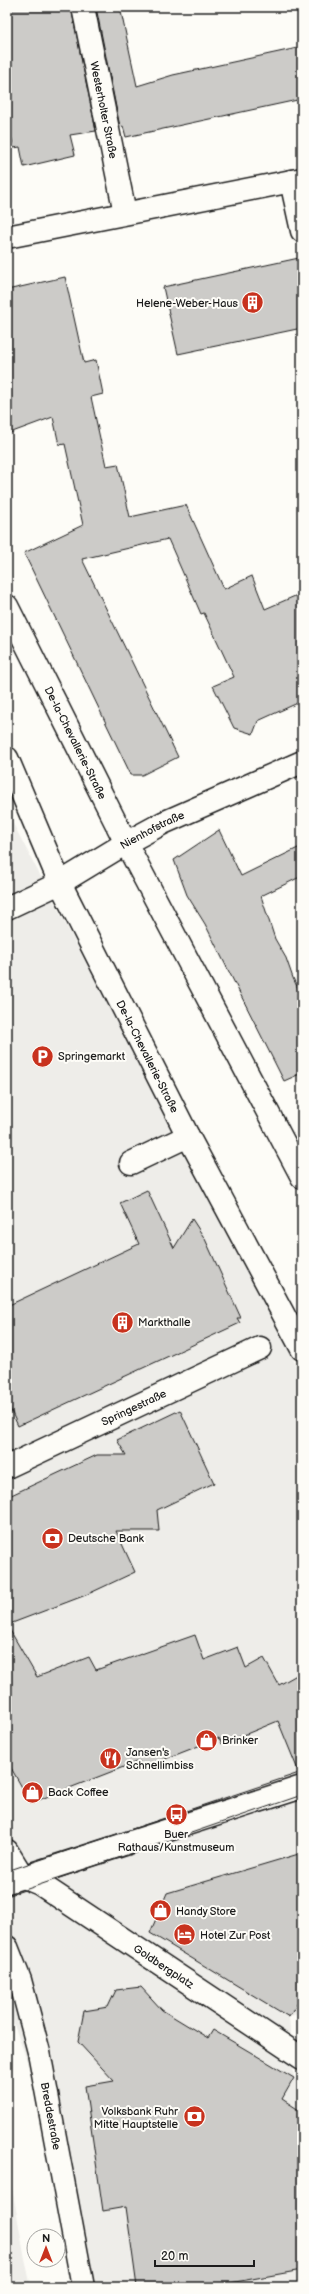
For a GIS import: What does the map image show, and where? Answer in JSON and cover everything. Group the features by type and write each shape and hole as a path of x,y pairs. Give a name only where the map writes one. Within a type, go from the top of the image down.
{"street":[{"name":"Westerholter Straße","path":"83,7 125,213"},
{"path":"7,237 296,180 302,231"},
{"name":"De-la-Chevallerie-Straße","path":"7,606 126,843 302,1176"},
{"name":"De-la-Chevallerie-Straße","path":"7,758 60,882 188,1136 302,1349"},
{"name":"Nienhofstraße","path":"7,908 60,882 126,843 164,823 302,762"},
{"path":"131,1163 188,1136"},
{"name":"Springestraße","path":"8,1463 260,1348"},
{"path":"7,1852 15,1879 302,1787"},
{"name":"Goldbergplatz","path":"15,1879 40,1884 302,2058"},
{"name":"Breddestraße","path":"7,1947 20,1980 39,2052 83,2287"}],"shaded area":[{"path":"7,812 302,1376 302,2012 289,2017 294,2078 302,2083 302,2287 96,2287 24,2052 10,2014 7,2010"},
{"path":"7,2160 26,2268 31,2287 7,2287"}],"building":[{"path":"7,7 71,7 96,131 70,135 75,155 24,167 20,147 14,148 7,119"},
{"path":"96,7 120,7 137,86 173,75 302,47 302,99 126,137 123,126 120,127"},
{"name":"Helene-Weber-Haus","path":"299,258 302,271 302,328 178,354 163,287"},
{"path":"65,277 84,363 96,360 103,394 91,397 106,466 118,464 130,517 186,505 224,589 252,576 265,609 302,593 302,701 258,721 253,734 234,728 213,686 234,677 204,613 201,614 168,539 82,559 178,757 142,775 131,775 24,553 83,525 65,444 59,445 53,417 7,434 7,290"},
{"path":"219,830 241,876 302,846 302,876 261,896 275,939 286,958 302,997 302,1073 284,1081 205,924 187,895 174,860"},
{"name":"Markthalle","path":"147,1190 174,1248 192,1219 205,1239 241,1318 237,1318 240,1323 18,1426 7,1402 7,1306 139,1244 120,1203"},
{"path":"180,1410 214,1483 157,1510 159,1531 116,1531 135,1572 86,1595 7,1625 7,1497 97,1455 126,1455 117,1440"},
{"path":"7,1625 37,1677 89,1657 96,1670 195,1635 204,1660 238,1647 246,1668 264,1658 279,1685 302,1672 302,1775 300,1775 278,1721 222,1744 219,1738 142,1768 139,1761 31,1803 7,1761"},
{"path":"302,1853 302,1996 289,2017 150,1933 167,1893"},
{"path":"141,1987 162,2010 208,2038 213,2030 294,2078 282,2099 302,2112 302,2270 224,2284 224,2287 137,2287 126,2207 103,2211 85,2086 114,2081 78,2042 84,2011 108,2007 116,1990"}],"tram line":[{"path":"7,1871 302,1772"},
{"path":"7,1896 302,1795"}],"place":[{"name":"Helene-Weber-Haus","path":"253,303"},
{"name":"Springemarkt","path":"43,1056"},
{"name":"Markthalle","path":"123,1322"},
{"name":"Deutsche Bank","path":"53,1538"},
{"name":"Brinker","path":"207,1740"},
{"name":"Jansen's Schnellimbiss","path":"111,1758"},
{"name":"Back Coffee","path":"33,1792"},
{"name":"Buer Rathaus/Kunstmuseum","path":"176,1814"},
{"name":"Handy Store","path":"160,1911"},
{"name":"Hotel Zur Post","path":"185,1935"},
{"name":"Volksbank Ruhr Mitte Hauptstelle","path":"194,2117"}]}
